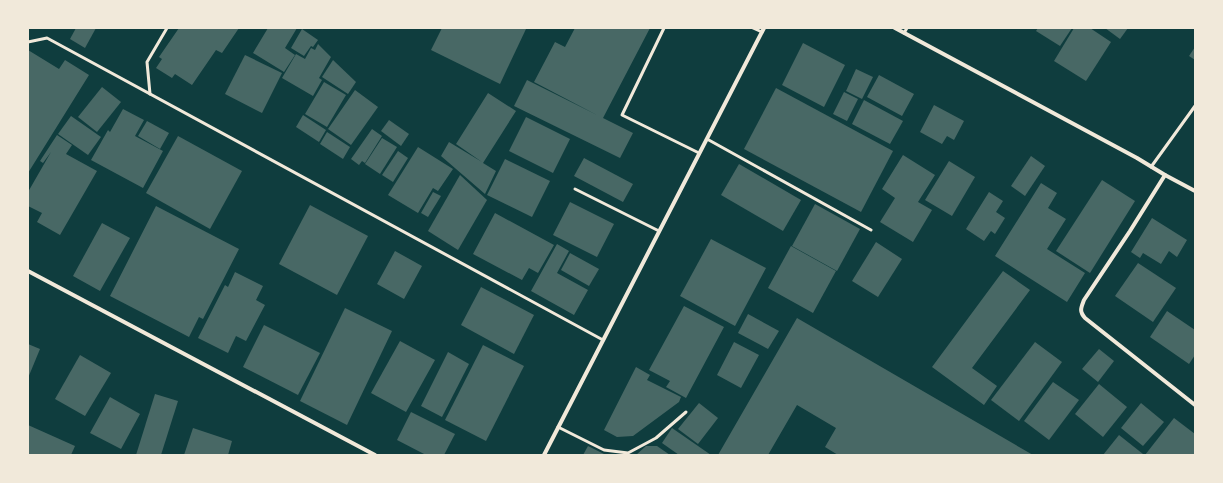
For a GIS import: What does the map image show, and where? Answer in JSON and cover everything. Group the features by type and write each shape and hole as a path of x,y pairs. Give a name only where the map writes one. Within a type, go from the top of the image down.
{"street":[{"path":"896,28 1195,191"},
{"path":"544,455 763,30"},
{"path":"1165,175 1130,232 1080,308 1081,314 1085,318 1195,405"},
{"path":"28,271 375,455"}],"lane":[{"path":"150,94 147,62 167,28"},
{"path":"664,28 622,115 700,153"},
{"path":"753,28 763,30"},
{"path":"904,33 907,28"},
{"path":"28,42 46,38 603,340"},
{"path":"1151,167 1195,106"},
{"path":"707,139 871,230"},
{"path":"575,189 659,231"},
{"path":"558,427 604,450 628,453 656,438 686,412"}],"building":[{"path":"76,28 96,28 85,48 70,39"},
{"path":"179,28 239,28 222,53 216,50 192,85 175,74 172,78 156,68 162,59 159,57"},
{"path":"268,28 297,28 285,48 295,55 284,72 253,53"},
{"path":"442,28 526,29 500,84 431,50"},
{"path":"575,28 650,28 603,118 633,133 620,158 514,106 527,80 597,115 534,82 555,42 565,47"},
{"path":"1038,28 1072,28 1060,46 1036,31"},
{"path":"1074,28 1090,28 1111,42 1086,81 1054,61"},
{"path":"1105,28 1128,28 1120,39"},
{"path":"302,29 318,40 313,47 311,46 304,56 291,48"},
{"path":"803,43 845,65 824,107 782,85"},
{"path":"318,44 331,57 319,78 322,80 313,96 282,78 296,54 305,59 311,48 315,50"},
{"path":"1195,47 1195,60 1189,56"},
{"path":"28,50 59,69 65,60 89,75 28,173"},
{"path":"245,55 282,73 262,113 225,94"},
{"path":"333,60 356,82 348,94 322,77"},
{"path":"856,69 873,77 862,99 846,91"},
{"path":"879,75 914,94 902,116 867,97"},
{"path":"324,82 346,95 327,127 305,114"},
{"path":"102,87 121,102 97,132 78,117"},
{"path":"776,88 893,151 861,212 744,149"},
{"path":"355,90 378,107 351,145 328,129"},
{"path":"844,92 858,99 847,121 833,114"},
{"path":"488,93 516,111 483,163 496,171 485,194 441,156 449,142 482,162 456,144"},
{"path":"864,100 903,121 890,144 852,124"},
{"path":"934,105 964,121 954,140 947,136 942,144 920,132"},
{"path":"123,109 144,120 135,136 163,151 143,188 91,160 108,130 110,132"},
{"path":"303,115 326,130 319,142 296,127"},
{"path":"71,116 101,137 88,155 58,134"},
{"path":"526,117 570,139 553,173 509,151"},
{"path":"389,120 409,134 401,146 381,131"},
{"path":"147,121 169,133 160,149 138,136"},
{"path":"372,129 382,136 365,163 362,161 359,165 351,159"},
{"path":"327,132 350,147 343,159 320,144"},
{"path":"57,135 72,145 66,154 97,171 60,235 37,222 42,213 28,206 28,192 51,152 43,163 40,161"},
{"path":"178,136 242,171 210,229 146,193"},
{"path":"382,138 397,147 380,174 365,164"},
{"path":"418,147 453,169 438,191 433,188 418,213 388,195"},
{"path":"398,151 408,158 393,182 382,175"},
{"path":"903,155 935,175 918,202 932,210 913,242 880,222 895,198 882,189"},
{"path":"1031,156 1045,166 1025,196 1011,186"},
{"path":"584,158 633,184 623,202 574,176"},
{"path":"505,159 550,181 532,217 487,195"},
{"path":"949,161 975,177 952,216 925,200"},
{"path":"739,164 801,200 783,231 721,195"},
{"path":"460,175 487,200 458,250 428,231"},
{"path":"1102,180 1135,201 1090,273 1056,251"},
{"path":"1041,183 1057,193 1048,208 1066,219 1047,249 1085,273 1067,302 995,256"},
{"path":"433,192 441,196 428,217 421,213"},
{"path":"989,192 1003,201 996,212 1005,218 995,234 991,231 984,241 966,229"},
{"path":"570,202 614,224 597,257 553,235"},
{"path":"815,204 860,229 837,271 792,246"},
{"path":"310,205 368,236 337,295 279,264"},
{"path":"156,206 239,249 203,319 199,317 189,337 110,296"},
{"path":"495,213 554,245 538,273 529,268 522,280 473,254"},
{"path":"1152,218 1187,240 1177,257 1169,251 1161,264 1143,253 1140,258 1131,252"},
{"path":"102,223 130,238 100,291 73,276"},
{"path":"711,239 766,268 735,326 680,296"},
{"path":"876,242 902,259 878,297 852,281"},
{"path":"557,244 569,251 557,273 588,290 574,315 531,291"},
{"path":"791,246 836,271 813,313 768,288"},
{"path":"395,251 422,266 404,299 377,284"},
{"path":"570,253 599,269 589,286 561,270"},
{"path":"1138,263 1176,288 1153,322 1115,296"},
{"path":"1003,271 1030,290 972,368 997,386 984,405 932,367"},
{"path":"235,272 263,286 256,300 265,305 246,341 236,336 228,353 198,338 225,285 228,287"},
{"path":"481,287 534,315 514,354 461,325"},
{"path":"684,306 724,327 686,398 666,387 670,381 649,370"},
{"path":"345,308 392,331 347,425 300,401"},
{"path":"1167,311 1195,330 1195,355 1189,364 1150,337"},
{"path":"748,314 779,331 768,349 738,333"},
{"path":"797,318 1033,455 838,455 825,447 836,428 797,405 768,455 718,455"},
{"path":"264,325 320,353 298,395 243,367"},
{"path":"400,341 435,360 406,412 371,393"},
{"path":"734,342 759,355 741,388 717,375"},
{"path":"1035,342 1062,362 1019,421 991,400"},
{"path":"28,344 40,349 28,378"},
{"path":"483,345 524,366 486,441 445,420"},
{"path":"1099,349 1114,361 1098,382 1082,369"},
{"path":"448,352 469,364 442,417 421,406"},
{"path":"80,355 111,373 85,416 55,399"},
{"path":"636,367 650,375 647,380 681,397 679,402 633,436 617,437 604,430"},
{"path":"1053,382 1079,400 1049,440 1024,421"},
{"path":"1099,384 1127,407 1103,437 1075,414"},
{"path":"155,394 178,401 161,455 136,455"},
{"path":"110,397 140,414 121,449 90,433"},
{"path":"699,403 718,418 698,444 678,429"},
{"path":"1141,403 1164,422 1143,446 1121,428"},
{"path":"411,412 455,434 444,455 426,455 397,440"},
{"path":"1174,418 1195,434 1195,455 1145,455"},
{"path":"28,425 75,446 71,455 28,455"},
{"path":"193,428 232,441 228,455 184,455"},
{"path":"672,428 711,455 679,455 662,443"},
{"path":"1119,435 1143,454 1103,455"},
{"path":"588,446 606,455 583,455"},
{"path":"646,446 657,446 670,455 636,455"}]}
